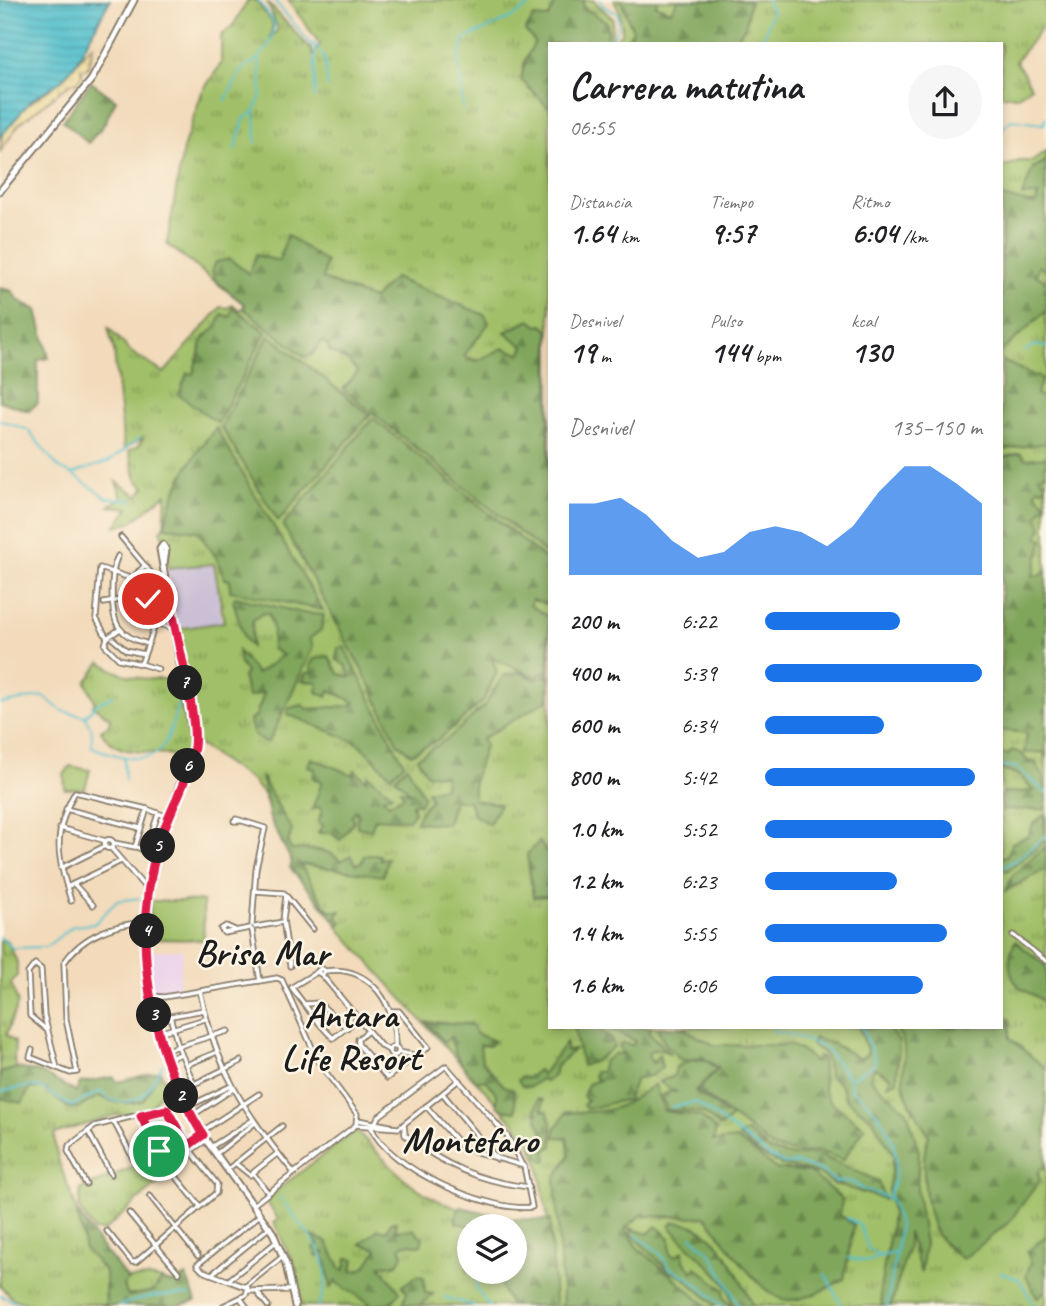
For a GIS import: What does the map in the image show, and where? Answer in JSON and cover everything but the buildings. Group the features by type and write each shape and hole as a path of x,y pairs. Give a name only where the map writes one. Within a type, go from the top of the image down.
{"street":[{"path":"0,191 92,79 134,0"},
{"path":"121,537 152,574 147,595 153,607 160,611 172,610"},
{"path":"118,556 114,571 113,618 130,638 148,644"},
{"path":"164,564 194,744 168,817 149,892 147,923 150,996 163,1051 179,1091 203,1136 270,1227 284,1256 295,1306"},
{"path":"130,577 145,565"},
{"path":"107,640 96,618 97,575 103,566 148,584"},
{"path":"139,571 140,577"},
{"path":"104,603 147,595"},
{"path":"141,664 160,611"},
{"path":"156,623 169,627"},
{"path":"120,629 105,645 119,659 158,669"},
{"path":"113,639 115,633"},
{"path":"107,640 113,639 126,650 144,654"},
{"path":"71,901 61,868 60,828 66,809 76,792 147,809 168,817"},
{"path":"66,809 140,828"},
{"path":"135,847 147,809"},
{"path":"60,828 106,843 146,851 158,814"},
{"path":"240,821 265,828 252,928 260,981"},
{"path":"106,843 149,892"},
{"path":"61,868 106,843"},
{"path":"111,848 114,843"},
{"path":"67,887 121,861"},
{"path":"74,884 93,905"},
{"path":"255,891 280,892 313,929"},
{"path":"286,896 283,922 290,966"},
{"path":"234,930 283,922"},
{"path":"32,1050 30,1057 74,1074 78,1068 66,1019 64,970 68,957 111,926 147,923"},
{"path":"1013,935 1046,961"},
{"path":"47,1030 30,1016 28,973 35,964 41,968 47,1030 57,1068"},
{"path":"290,989 321,973 342,970 363,977 383,995 396,1027 396,1047 399,1052 415,1056"},
{"path":"321,973 368,1031 394,1056 399,1052"},
{"path":"150,996 160,997 280,979 333,1038 358,1019"},
{"path":"290,989 300,1025 319,1063 357,1122 399,1128 459,1080"},
{"path":"200,991 215,1053 232,1088 254,1122 294,1173"},
{"path":"152,1006 160,1001 160,997"},
{"path":"304,1004 319,1003 347,1028"},
{"path":"155,1019 204,1010"},
{"path":"368,1031 358,1040 358,1044 387,1078 426,1049 428,1045 399,1011 390,1011"},
{"path":"170,1016 176,1047 194,1084"},
{"path":"159,1033 205,1019"},
{"path":"163,1051 228,1031"},
{"path":"390,1051 396,1047"},
{"path":"186,1065 215,1053"},
{"path":"166,1059 179,1054"},
{"path":"179,1091 241,1060"},
{"path":"443,1066 459,1080 508,1137 523,1165 532,1203 530,1208 489,1202 461,1193 405,1162 387,1147 373,1125 443,1066"},
{"path":"187,1107 232,1088"},
{"path":"191,1116 232,1088"},
{"path":"203,1136 191,1151 177,1161 171,1159 172,1153 203,1136 259,1094"},
{"path":"443,1094 498,1161"},
{"path":"426,1106 463,1148 498,1161 523,1165"},
{"path":"86,1184 68,1148 88,1131 167,1110 187,1146 218,1187 216,1193 136,1262 132,1262 107,1231"},
{"path":"141,1116 159,1151"},
{"path":"114,1122 135,1162"},
{"path":"211,1147 254,1122"},
{"path":"216,1154 254,1122"},
{"path":"253,1205 357,1122"},
{"path":"404,1124 407,1128 405,1135 450,1166 489,1180 529,1187"},
{"path":"228,1169 282,1126"},
{"path":"88,1131 111,1174"},
{"path":"235,1163 250,1175 278,1153"},
{"path":"253,1173 268,1193"},
{"path":"174,1174 200,1206"},
{"path":"149,1196 198,1256"},
{"path":"129,1213 179,1273"},
{"path":"260,1215 198,1264 198,1269 256,1291 291,1290"},
{"path":"211,1275 270,1227"},
{"path":"229,1280 277,1241"},
{"path":"225,1306 241,1299 248,1289 284,1256"},
{"path":"256,1291 268,1306"},
{"path":"241,1299 246,1306"}],"shaded area":[{"path":"213,565 222,622 177,627 167,569"},
{"path":"183,950 178,992 157,995 153,992 150,951"}],"green space":[{"path":"248,0 255,0 273,23 270,39 278,29 267,2 311,49 313,55 320,44 288,0 593,0 613,19 610,42 548,42 548,1029 1003,1029 1003,167 1019,161 1033,161 1046,151 1046,1306 300,1306 292,1274 297,1273 295,1266 274,1223 278,1219 265,1199 356,1130 408,1182 441,1202 479,1214 457,1214 457,1284 527,1284 527,1222 548,1221 538,1162 525,1135 341,931 280,835 263,794 252,781 198,744 185,761 175,756 118,747 108,740 101,730 109,725 110,718 93,706 95,701 86,682 101,662 120,673 141,678 186,677 177,629 224,622 214,564 168,568 168,549 160,531 164,527 166,494 132,522 115,527 129,508 109,506 122,497 116,481 138,496 145,487 136,480 129,451 138,446 144,437 124,449 114,351 108,327 131,352 164,373 221,307 233,305 240,310 245,305 167,244 183,149 202,92 221,64 221,36 234,24"},
{"path":"557,0 584,0 583,7 607,22 608,32 605,42 548,42 548,107 521,80 525,60 535,42 525,31 534,17 548,18"},
{"path":"614,0 1046,0 1046,22 1016,61 1031,87 1018,96 1003,95 1003,42 614,42 622,32 620,13"},
{"path":"620,0 659,0 655,5 671,11 678,0 750,0 745,27 734,42 625,42 633,30"},
{"path":"91,82 116,100 103,126 88,143 63,121"},
{"path":"1046,161 1046,270 1039,266 1035,275 1046,281 1046,311 1003,350 1003,197 1036,204 1038,195 1022,196 1033,168"},
{"path":"287,235 326,262 323,279 373,299 394,278 485,315 489,323 464,356 477,361 503,348 520,354 524,347 505,332 530,320 548,330 548,555 343,389 358,372 347,360 329,351 329,346 322,341 312,355 305,357 243,308 245,305 215,280 212,270 216,262 230,259 249,274 256,255 279,261"},
{"path":"0,288 12,291 18,300 37,310 49,358 38,360 38,402 29,411 0,401"},
{"path":"233,307 266,332 218,423 179,395 187,373 193,374 203,339 217,326 222,314 230,317"},
{"path":"269,335 370,415 278,521 221,427"},
{"path":"1003,361 1042,379 1036,395 1046,397 1046,443 1003,450"},
{"path":"373,418 548,561 548,605 532,600 530,605 548,616 548,676 545,671 536,677 492,658 497,672 483,701 441,738 411,754 398,744 370,685 283,525"},
{"path":"216,428 323,610 230,591 230,580 225,579 216,557 197,531 165,527 177,487"},
{"path":"1020,453 1026,459 1046,457 1046,473 1039,476 1046,483 1045,489 1037,488 1036,494 1046,503 1037,517 1042,526 1038,537 1043,539 1033,576 1041,575 1046,568 1046,766 1044,752 1024,753 1027,733 1003,730 1005,457"},
{"path":"235,597 303,613 324,615 321,630 309,639 313,646 311,652 269,742 257,738 252,729 250,720 256,716 264,693 248,697 243,677 246,672 240,664 238,651 257,674 283,655 272,649 273,629 269,614 263,613 253,620 251,647 244,638 233,601"},
{"path":"344,647 404,764 391,776 358,743 287,714 289,708 302,705 307,709 350,706 354,702 329,690 327,697 317,692 318,682 302,681 306,673 313,672 310,666 314,659 328,656 339,674 350,677 346,666 336,659 338,648"},
{"path":"520,672 536,680 545,675 548,680 548,700 482,739 485,746 474,780 474,800 500,804 489,824 474,815 469,801 454,800 447,824 416,822 421,810 431,800 427,791 444,787 445,775 427,774 417,758 450,737 484,706 503,676"},
{"path":"1012,750 1021,753 1029,762 1034,761 1044,784 1046,809 1003,810 1003,793 1034,791 1019,775 1003,771 1003,754 1008,755"},
{"path":"311,758 353,775 355,770 367,781 368,775 392,794 383,798 389,804 404,796 400,790 411,793 395,778 407,766 424,797 419,805 417,802 412,804 414,813 409,820 375,818 371,830 357,827 357,811 352,815 354,821 340,840 331,833 318,833 323,825 318,823 322,810 318,807 312,810 322,782 313,778 315,769 308,766"},
{"path":"70,766 90,770 85,789 65,789 64,775"},
{"path":"261,776 292,830 288,843 291,850 324,851 340,861 351,855 356,864 362,862 364,855 388,858 383,876 300,864 325,906 331,911 341,911 336,917 342,922 339,925 290,868 292,862 270,819"},
{"path":"1044,815 1046,840 1008,871 1003,870 1003,857 1008,855 1012,843 1028,836 1033,824"},
{"path":"539,842 548,853 548,896 533,897 527,854"},
{"path":"1046,845 1046,869 1006,891 1012,876"},
{"path":"150,901 203,901 204,940 149,939"},
{"path":"7,940 17,962 17,976 11,983 18,1003 6,1035 15,1042 14,1059 17,1068 0,1073 0,941"},
{"path":"1015,941 1046,966 1046,1005 1022,989 1013,979 1010,960"},
{"path":"1003,1015 1010,1020 1010,1038 1046,1069 1046,1169 1042,1168 1038,1173 1040,1180 1009,1222 963,1259 939,1237 930,1217 924,1172 929,1136 905,1091 904,1050 896,1029 1003,1029"},
{"path":"426,1022 471,1024 477,1034 494,1041 489,1046 480,1045 482,1061 504,1086 514,1090 516,1111 497,1106 497,1095 487,1081 475,1080 467,1071 457,1055 451,1037 444,1042"},
{"path":"574,1029 598,1029 607,1035 615,1046 595,1061 582,1066"},
{"path":"611,1029 650,1029 649,1033 671,1054 661,1049 650,1051 648,1056 653,1063 659,1054 662,1067 653,1075 636,1079 628,1100 586,1109 583,1105 587,1101 583,1096 588,1084 599,1080 594,1077 595,1072 601,1072 604,1061 616,1053 623,1055 619,1046 623,1043 633,1045 635,1041"},
{"path":"658,1029 685,1029 714,1045 790,1045 806,1053 815,1063 818,1057 822,1057 824,1090 830,1101 865,1128 843,1160 818,1151 799,1153 773,1148 698,1090 719,1068 704,1058 681,1060 664,1042"},
{"path":"860,1029 889,1029 899,1042 897,1081 887,1085 891,1077 874,1068 870,1079 907,1111 919,1151 917,1191 925,1244 921,1273 908,1232 908,1247 891,1306 882,1306 880,1289 890,1233 892,1213 888,1191 894,1156 873,1120 846,1099 841,1085 830,1076 824,1053 811,1045 814,1038 838,1046 860,1059 868,1053"},
{"path":"566,1042 566,1051 574,1050 556,1066 554,1076 546,1082 541,1079 530,1087 522,1086 518,1080 521,1077 528,1078 538,1070 542,1075"},
{"path":"704,1059 717,1069 695,1091 732,1117 720,1127 702,1112 667,1110 661,1096 676,1092 659,1082 674,1076 676,1067 689,1061"},
{"path":"17,1068 40,1072 76,1092 80,1083 113,1077 118,1082 160,1071 143,1101 120,1103 99,1096 80,1107 69,1108 43,1089 30,1088 22,1103 0,1098 0,1073"},
{"path":"160,1071 167,1084 152,1106 144,1112 116,1115 54,1134 58,1159 87,1246 105,1271 106,1304 30,1305 12,1298 0,1286 0,1098 22,1102 30,1088 43,1089 69,1108 80,1107 99,1096 120,1103 143,1101"},
{"path":"655,1084 664,1111 700,1116 716,1130 713,1141 737,1139 776,1169 809,1172 842,1199 840,1215 854,1225 844,1279 817,1293 795,1300 777,1297 755,1279 706,1217 640,1216 626,1228 636,1246 707,1306 563,1306 555,1178 570,1155 567,1138 555,1137 556,1128 566,1112 605,1111 623,1104"},
{"path":"538,1099 543,1100 542,1110 547,1111 552,1125 553,1146 545,1151 547,1160 544,1161 538,1156 537,1149 546,1139 537,1119 538,1113 535,1112"},
{"path":"747,1132 771,1151 793,1156 817,1154 878,1181 884,1199 834,1184 820,1174 781,1165 758,1153 739,1136"},
{"path":"164,1154 174,1168 104,1231 94,1231 79,1208 81,1189"},
{"path":"461,1207 490,1214 457,1214 457,1223 456,1214"},
{"path":"77,1211 96,1240 128,1279 123,1286 128,1296 154,1291 162,1280 171,1283 186,1276 196,1301 177,1306 103,1306 106,1304 105,1271 85,1250"},
{"path":"527,1219 550,1220 555,1306 516,1306 515,1303 510,1306 501,1286 527,1284"},
{"path":"391,1222 396,1222 396,1231 413,1229 423,1238 421,1245 405,1244 400,1248 403,1255 395,1265 380,1266 400,1292 393,1301 374,1306 335,1282 331,1288 324,1252 317,1256 313,1248 318,1245 313,1236 327,1242 341,1269 345,1270 347,1258 354,1259 352,1271 362,1269 377,1249 361,1244 378,1229 387,1231"},
{"path":"674,1222 689,1224 714,1240 732,1264 753,1306 734,1306 723,1281 670,1226"},
{"path":"656,1226 670,1238 670,1254 676,1256 683,1251 684,1261 693,1272 696,1267 724,1290 724,1298 732,1306 716,1306 683,1277 670,1272 633,1236 630,1228 648,1234"},
{"path":"1046,1236 1046,1290 1037,1298 1026,1276 1031,1262 1027,1252"},
{"path":"417,1276 424,1277 425,1293 433,1294 419,1306 403,1304 407,1292 402,1286"},
{"path":"149,1277 162,1280 154,1291 128,1296 123,1286 128,1279"}],"sand":[{"path":"93,45 88,68 81,70 82,75 77,83 72,82 19,124 0,152 6,128 13,119 30,102 60,81"}],"water":[{"path":"0,0 110,0 76,63 60,82 31,100 0,138"}],"waterway":[{"path":"225,101 242,69 259,58 269,45 275,24 258,0"},
{"path":"274,0 315,49 315,97"},
{"path":"463,109 459,62 464,39 513,17 538,0"},
{"path":"600,0 603,6 618,14 618,26 611,42"},
{"path":"762,42 772,12 767,0"},
{"path":"314,43 324,56 328,87"},
{"path":"256,142 255,111 262,92 259,58"},
{"path":"1046,75 1046,81"},
{"path":"235,150 244,119 253,112"},
{"path":"1003,128 1011,120 1044,124 1046,117"},
{"path":"1025,351 1034,345 1046,347"},
{"path":"0,420 28,430 59,468 72,474 110,461 140,438"},
{"path":"72,474 107,498 133,500"},
{"path":"0,704 43,696 62,711 85,716 92,730 92,747 137,758 154,755 160,750 169,734 179,704"},
{"path":"86,715 97,704 113,696"},
{"path":"124,758 125,781"},
{"path":"1003,766 1016,767 1046,793"},
{"path":"1003,866 1015,861 1046,836"},
{"path":"0,937 12,948 46,947 73,926 94,924 117,901 139,898"},
{"path":"863,1029 875,1060 873,1065 850,1079 851,1089 883,1123 895,1150 896,1164 889,1195 899,1224 899,1234 887,1306"},
{"path":"772,1031 795,1036 825,1048 850,1079"},
{"path":"0,1092 26,1087 39,1088 72,1106 101,1091 111,1100 129,1101 147,1091 163,1064"},
{"path":"671,1107 696,1102 769,1156 785,1164 797,1163 822,1171 836,1182 853,1182 861,1189 890,1200"},
{"path":"280,1197 309,1235 323,1259 326,1273 318,1306"},
{"path":"847,1218 860,1225 868,1248 880,1256 894,1253"},
{"path":"636,1235 659,1252 670,1268 691,1279 723,1306"},
{"path":"691,1236 712,1255 739,1306"},
{"path":"848,1258 869,1261 880,1256"},
{"path":"1001,1273 1019,1279 1035,1306"},
{"path":"825,1274 842,1306"},
{"path":"476,1284 476,1288 489,1306"},
{"path":"0,1295 23,1306"},
{"path":"119,1306 155,1296 191,1295"},
{"path":"444,1297 475,1306"}],"district":[{"name":"Brisa Mar","path":"262,952"},
{"name":"Antara Life Resort","path":"351,1036"},
{"name":"Montefaro","path":"470,1139"}],"route":[{"path":"148,599 156,610 172,610 194,744 192,757 159,844 150,886 146,949 148,977 152,1006 166,1059 191,1116 203,1135 187,1146 167,1110 141,1116 159,1151"}]}
